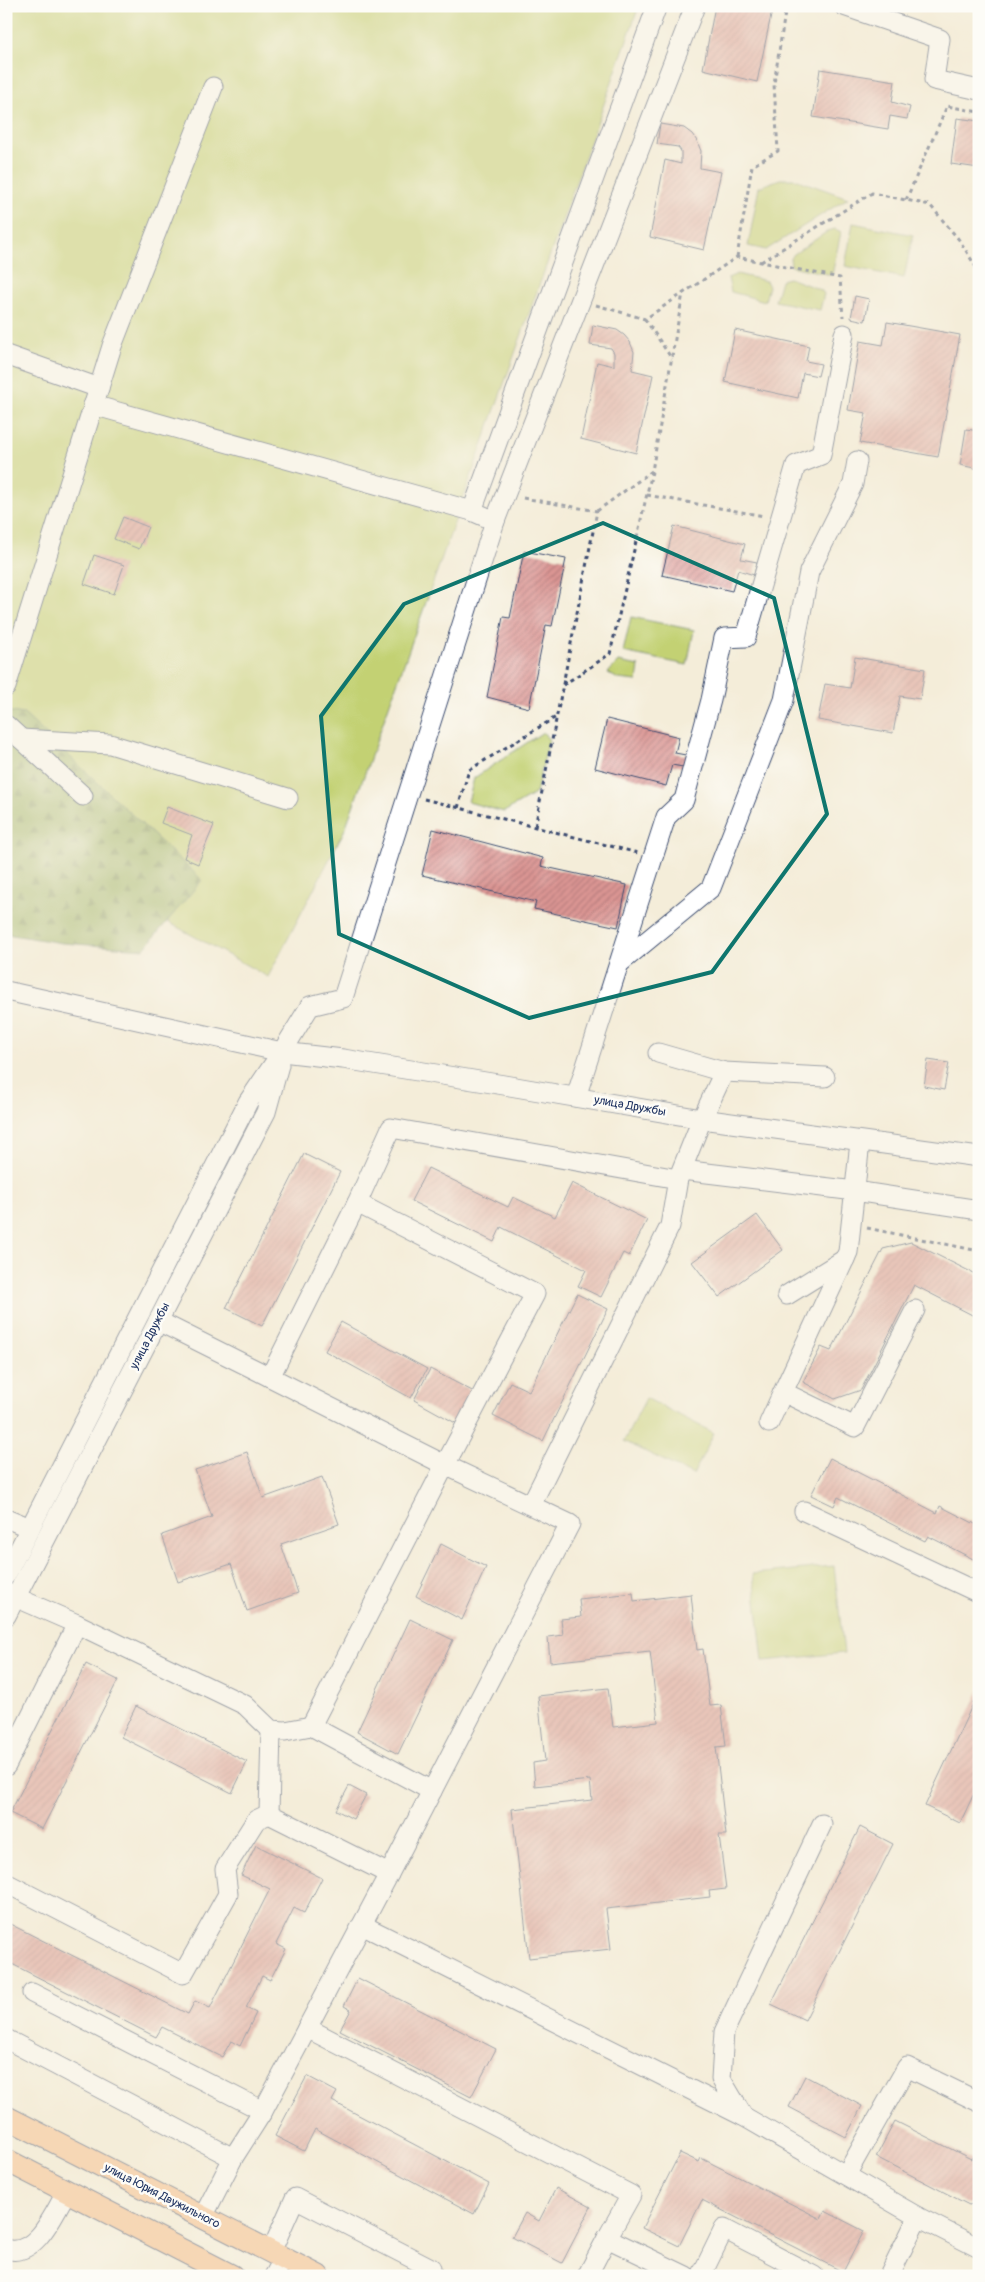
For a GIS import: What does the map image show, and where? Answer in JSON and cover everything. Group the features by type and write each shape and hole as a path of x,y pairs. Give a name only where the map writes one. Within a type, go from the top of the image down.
{"main road":[{"name":"улица Юрия Двужильного","path":"6,2117 204,2217 276,2262 318,2276"},
{"path":"6,2160 232,2276"}],"street":[{"path":"472,511 657,6"},
{"path":"282,1052 310,1006 343,998 496,521 695,6"},
{"path":"844,6 940,39 934,80 979,90"},
{"path":"6,687 112,346 213,87"},
{"path":"576,1097 666,817 684,800 711,700 724,638 746,637 796,465 821,455 844,334"},
{"path":"6,355 96,396 472,511 496,521"},
{"path":"620,962 711,888 784,700 810,572 853,484 856,461"},
{"path":"6,725 83,796"},
{"path":"21,739 110,744 288,798"},
{"name":"улица Дружбы","path":"6,991 282,1052 343,1059 702,1119 979,1157"},
{"name":"улица Дружбы","path":"6,1616 11,1595 158,1321 266,1112 282,1052"},
{"name":"улица Дружбы","path":"6,1575 248,1102 282,1052"},
{"path":"658,1053 724,1072 825,1077"},
{"path":"531,1506 670,1226 680,1175 702,1119 724,1072"},
{"path":"270,1377 357,1203 391,1128 680,1175 855,1191 979,1210"},
{"path":"768,1423 848,1252 860,1142"},
{"path":"311,1726 535,1294 357,1203"},
{"path":"787,1295 845,1259"},
{"path":"783,1392 855,1427 915,1310"},
{"path":"158,1321 445,1466 570,1524 389,1874 263,2111 233,2158 204,2217"},
{"path":"804,1511 979,1593"},
{"path":"6,1518 30,1528"},
{"path":"11,1595 77,1624 245,1705 271,1730 285,1731 311,1726 432,1792"},
{"path":"6,1766 77,1624"},
{"path":"269,1814 271,1730"},
{"path":"269,1814 389,1874"},
{"path":"6,1883 183,1974 228,1894 225,1869 256,1820 269,1814"},
{"path":"743,2116 721,2079 724,2032 822,1824"},
{"path":"362,1925 743,2116 918,2217 979,2248"},
{"path":"32,1993 263,2111"},
{"path":"307,2028 631,2195 587,2276"},
{"path":"6,2039 233,2158"},
{"path":"846,2175 907,2067 979,2102"},
{"path":"6,2249 12,2250 27,2247 40,2238 67,2191"},
{"path":"276,2262 296,2198 431,2268"},
{"path":"889,2276 918,2217"},
{"path":"701,2276 724,2229 814,2276"},
{"path":"607,2238 686,2276"}],"path":[{"path":"737,258 752,166 778,151 774,84 786,6"},
{"path":"906,200 947,106 979,112"},
{"path":"760,262 872,193 930,205 960,241 979,272"},
{"path":"644,319 737,258 840,278 844,334"},
{"path":"562,685 610,654 652,471 683,293"},
{"path":"581,301 644,319 672,359"},
{"path":"535,827 597,511 652,471"},
{"path":"506,494 597,511"},
{"path":"646,495 780,519"},
{"path":"458,808 469,770 556,717"},
{"path":"407,795 653,857"},
{"path":"851,1225 979,1250"}],"highlighted area":[{"path":"603,523 774,598 827,814 712,972 529,1018 339,934 321,716 404,604"}],"green space":[{"path":"6,6 639,6 345,829 268,977 6,833"},
{"path":"780,179 795,179 848,198 766,250 748,246 759,187"},
{"path":"853,223 913,235 904,278 845,266"},
{"path":"835,229 841,232 832,275 791,266 790,258 794,254 828,231"},
{"path":"737,274 766,281 769,286 765,301 731,292 728,278"},
{"path":"789,278 821,290 824,294 820,310 775,301 781,280"},
{"path":"631,617 694,630 687,665 623,652"},
{"path":"618,662 639,666 637,681 618,679 608,673"},
{"path":"6,711 24,714 202,880 144,949 62,943 6,934"},
{"path":"543,732 549,740 536,793 504,812 468,802 474,778"},
{"path":"646,1398 714,1433 693,1475 624,1441"},
{"path":"834,1566 844,1653 763,1661 753,1574"}],"building":[{"path":"715,6 773,6 757,82 703,69"},
{"path":"820,69 895,81 892,102 910,107 907,119 890,116 888,129 813,117"},
{"path":"957,118 979,121 979,168 951,164"},
{"path":"660,124 684,128 692,134 701,151 700,168 721,172 704,250 650,237 665,160 681,164 681,151 678,147 657,144"},
{"path":"855,296 869,299 865,321 851,318"},
{"path":"887,322 960,335 938,457 860,443 866,413 848,410 860,341 883,345"},
{"path":"593,325 617,330 624,335 630,342 634,352 632,370 653,375 636,453 581,439 597,362 614,366 614,353 611,348 590,345"},
{"path":"735,330 809,346 806,361 821,364 818,376 803,373 798,398 725,382"},
{"path":"966,429 979,431 979,469 960,465"},
{"path":"123,517 148,527 139,549 114,539"},
{"path":"674,526 745,544 741,559 757,562 754,575 738,570 732,591 662,575"},
{"path":"524,551 566,559 552,626 546,625 529,708 487,697 503,617 510,618"},
{"path":"94,555 124,565 114,594 84,584"},
{"path":"855,657 925,669 920,699 900,696 893,733 818,720 825,684 850,688"},
{"path":"607,719 679,737 675,753 691,756 688,768 672,765 666,786 595,768"},
{"path":"167,807 214,825 198,864 184,858 192,835 161,823"},
{"path":"433,829 543,858 541,866 627,885 618,927 534,909 536,902 422,875"},
{"path":"928,1060 949,1063 944,1090 924,1086"},
{"path":"304,1154 340,1172 262,1326 226,1308"},
{"path":"428,1168 508,1207 513,1197 555,1217 572,1183 647,1220 629,1256 623,1253 601,1297 578,1286 586,1270 501,1227 494,1242 411,1201"},
{"path":"757,1215 783,1250 719,1297 692,1262"},
{"path":"911,1242 979,1276 978,1318 914,1285 861,1390 835,1399 803,1382 821,1347 831,1351 883,1249"},
{"path":"577,1294 608,1309 543,1441 493,1416 510,1382 529,1391"},
{"path":"341,1322 427,1369 411,1398 325,1351"},
{"path":"430,1369 478,1394 461,1426 414,1400"},
{"path":"247,1452 263,1498 322,1477 339,1524 281,1544 298,1593 247,1611 231,1564 178,1582 162,1535 212,1517 195,1470"},
{"path":"830,1458 937,1513 940,1506 979,1526 979,1562 928,1536 925,1541 838,1497 834,1506 811,1495"},
{"path":"441,1544 486,1567 462,1620 416,1596"},
{"path":"633,1593 634,1601 691,1594 697,1650 703,1649 710,1706 721,1705 726,1746 716,1747 726,1835 719,1835 726,1889 709,1891 710,1897 606,1909 611,1949 529,1958 512,1809 592,1800 590,1780 535,1786 533,1763 545,1761 538,1696 608,1688 613,1727 658,1722 650,1651 550,1662 548,1637 563,1635 561,1619 581,1617 579,1599"},
{"path":"410,1619 453,1640 398,1754 357,1732"},
{"path":"86,1664 118,1680 42,1829 10,1813"},
{"path":"979,1691 979,1783 960,1823 925,1806"},
{"path":"136,1706 247,1762 232,1793 121,1737"},
{"path":"349,1786 366,1795 353,1819 336,1810"},
{"path":"860,1827 893,1844 805,2020 771,2004"},
{"path":"256,1845 322,1878 304,1913 294,1908 276,1944 286,1949 270,1980 262,1976 246,2008 256,2013 240,2046 231,2041 222,2057 162,2027 156,2037 6,1961 6,1922 188,2014 195,2001 210,2008 270,1889 241,1875"},
{"path":"358,1978 496,2049 471,2097 340,2030 351,2010 344,2006"},
{"path":"307,2076 337,2092 332,2101 489,2184 474,2214 315,2129 304,2151 275,2136"},
{"path":"805,2076 862,2106 846,2137 789,2107"},
{"path":"895,2121 971,2159 979,2147 979,2202 969,2205 876,2157"},
{"path":"680,2153 699,2162 701,2158 821,2219 825,2211 864,2231 843,2272 702,2200 679,2246 642,2228"},
{"path":"556,2188 591,2207 562,2263 512,2237 525,2213 539,2221"}]}
